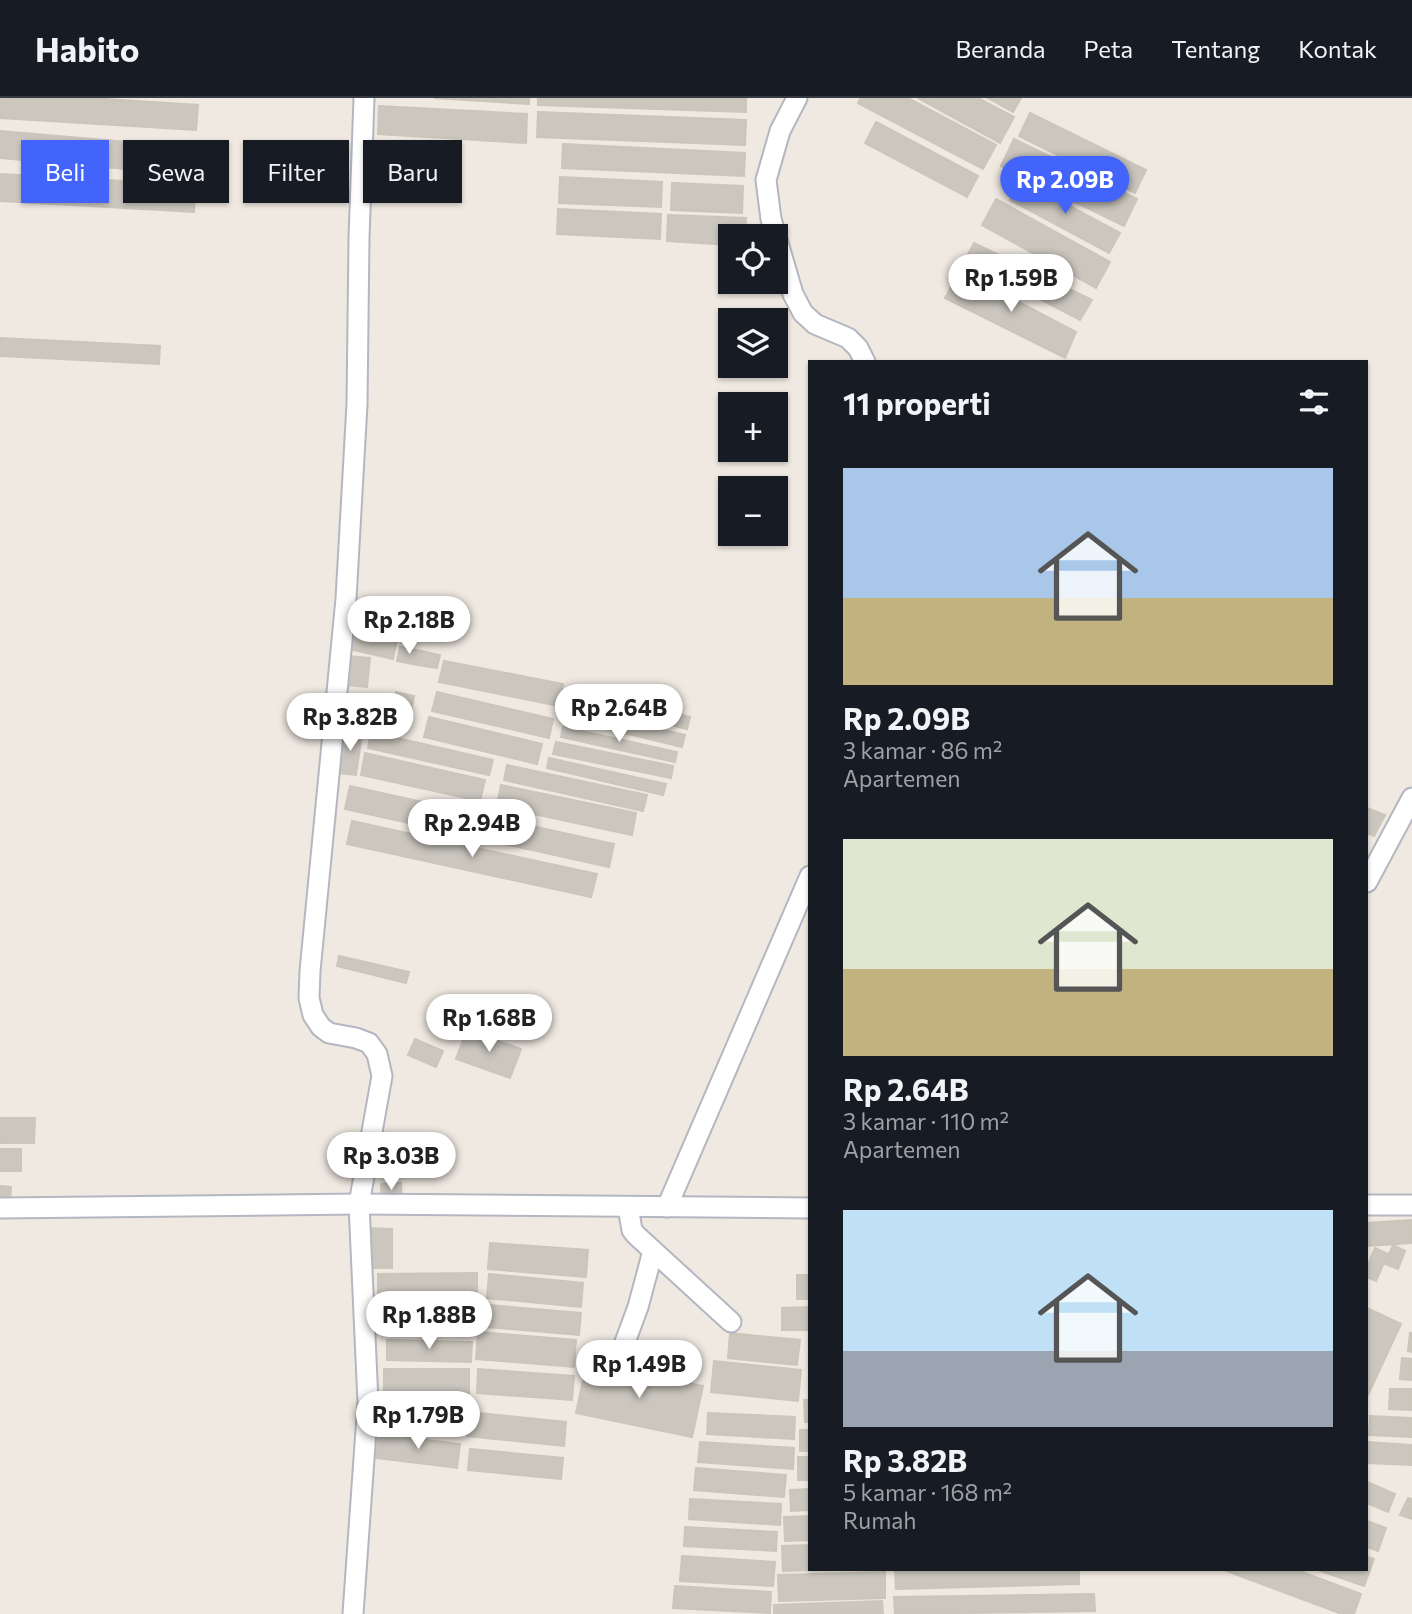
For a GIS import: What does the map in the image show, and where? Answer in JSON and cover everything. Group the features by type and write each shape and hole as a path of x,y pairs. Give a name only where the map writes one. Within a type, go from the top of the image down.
{"street":[{"path":"353,1614 368,1402 359,1204 382,1076 381,1063 369,1043 329,1033 321,1027 313,1015 309,998 346,599 357,404 364,98"},
{"path":"797,98 780,131 765,180 771,219 793,294 803,313 815,324 849,338 864,360"},
{"path":"1368,880 1412,798"},
{"path":"667,1207 808,881"},
{"path":"0,1208 359,1204 808,1208"},
{"path":"1368,1205 1412,1205"},
{"path":"628,1206 632,1230 731,1322"},
{"path":"618,1361 638,1307 653,1251"}],"building":[{"path":"0,98 90,98 198,105 196,130 0,118"},
{"path":"434,98 529,98 529,104"},
{"path":"538,98 746,98 746,112 538,105"},
{"path":"861,98 908,98 996,145 983,169 858,103"},
{"path":"918,98 978,98 1014,117 1000,143"},
{"path":"988,98 1021,98 1013,112"},
{"path":"379,106 527,114 526,143 378,134"},
{"path":"538,112 746,120 745,145 537,137"},
{"path":"1030,113 1146,170 1135,193 1019,136"},
{"path":"876,122 978,176 967,197 865,143"},
{"path":"0,131 104,140 21,140 21,160 0,158"},
{"path":"1014,139 1137,199 1124,226 1001,166"},
{"path":"109,140 123,142 123,169 109,168"},
{"path":"563,144 745,153 744,176 562,168"},
{"path":"0,174 21,175 21,202 0,201"},
{"path":"560,177 662,182 661,207 559,203"},
{"path":"109,180 123,181 123,203 194,203 194,212 35,203 109,203"},
{"path":"1021,180 1120,233 1109,253 1010,200"},
{"path":"672,183 743,186 742,213 671,210"},
{"path":"996,199 1110,262 1096,288 982,225"},
{"path":"558,209 661,214 660,239 557,234"},
{"path":"668,215 746,218 746,224 718,224 718,244 667,241"},
{"path":"974,243 1092,300 1080,320 965,260"},
{"path":"960,271 1076,332 1065,358 945,298"},
{"path":"0,338 160,346 159,364 0,356"},
{"path":"354,629 397,639 393,659 349,649"},
{"path":"400,647 421,651 418,665 397,661"},
{"path":"421,651 440,655 437,668 418,665"},
{"path":"347,656 370,658 367,687 345,685"},
{"path":"444,661 563,684 559,706 439,682"},
{"path":"574,689 690,717 687,729 571,700"},
{"path":"396,692 414,696 412,707 394,704"},
{"path":"437,692 553,719 549,738 432,711"},
{"path":"344,698 360,699 358,729 342,728"},
{"path":"569,708 685,735 682,747 566,719"},
{"path":"429,717 542,744 537,764 424,737"},
{"path":"563,727 677,752 675,762 561,737"},
{"path":"344,731 362,734 356,775 338,773"},
{"path":"371,732 493,760 489,775 368,748"},
{"path":"556,742 673,766 671,778 553,754"},
{"path":"365,753 485,780 480,801 361,775"},
{"path":"549,758 666,784 663,795 547,768"},
{"path":"507,765 647,795 643,811 504,780"},
{"path":"501,785 636,813 632,835 497,806"},
{"path":"350,786 614,844 609,867 345,809"},
{"path":"1368,808 1385,815 1374,836 1368,833"},
{"path":"352,821 597,874 591,897 347,844"},
{"path":"339,956 409,972 406,983 337,966"},
{"path":"467,1030 521,1049 510,1078 456,1059"},
{"path":"415,1039 443,1051 436,1067 408,1055"},
{"path":"0,1118 35,1118 34,1143 0,1143"},
{"path":"0,1149 21,1149 21,1171 0,1171"},
{"path":"401,1183 402,1200 382,1201 381,1184"},
{"path":"0,1186 11,1187 10,1204 0,1203"},
{"path":"1412,1220 1412,1243 1368,1246 1368,1223"},
{"path":"368,1228 392,1229 392,1268 368,1268"},
{"path":"490,1243 588,1250 586,1277 488,1269"},
{"path":"1393,1245 1405,1251 1398,1269 1385,1264"},
{"path":"1375,1248 1388,1254 1376,1281 1368,1277 1368,1265"},
{"path":"477,1273 477,1292 378,1293 378,1274"},
{"path":"489,1274 583,1283 581,1307 487,1298"},
{"path":"797,1275 808,1275 808,1299 797,1299"},
{"path":"489,1305 581,1313 579,1335 487,1327"},
{"path":"808,1307 808,1330 782,1330 782,1308"},
{"path":"380,1308 471,1309 470,1333 380,1332"},
{"path":"1368,1308 1401,1324 1368,1395"},
{"path":"478,1332 576,1340 574,1367 476,1359"},
{"path":"730,1333 800,1340 797,1365 728,1358"},
{"path":"1412,1333 1412,1352 1408,1351"},
{"path":"387,1340 472,1342 471,1362 387,1360"},
{"path":"1402,1358 1412,1359 1412,1380 1400,1379"},
{"path":"714,1361 801,1370 798,1401 711,1392"},
{"path":"587,1362 703,1386 692,1437 576,1413"},
{"path":"384,1369 469,1369 469,1393 384,1392"},
{"path":"478,1369 574,1376 572,1400 477,1393"},
{"path":"1390,1389 1412,1389 1412,1410 1389,1409"},
{"path":"804,1400 808,1400 808,1422 805,1422"},
{"path":"380,1401 463,1413 460,1436 377,1425"},
{"path":"469,1412 566,1422 564,1446 467,1436"},
{"path":"708,1413 795,1417 794,1439 707,1434"},
{"path":"1370,1416 1412,1418 1412,1437 1369,1435"},
{"path":"800,1430 808,1430 808,1451 800,1451"},
{"path":"379,1434 460,1444 457,1468 376,1458"},
{"path":"700,1442 794,1448 793,1469 698,1462"},
{"path":"1368,1442 1412,1445 1412,1465 1368,1463"},
{"path":"470,1449 563,1458 561,1479 468,1470"},
{"path":"798,1457 808,1457 808,1480 798,1480"},
{"path":"696,1468 786,1475 784,1497 694,1490"},
{"path":"1368,1482 1395,1494 1388,1512 1368,1503"},
{"path":"808,1489 808,1510 791,1511 790,1490"},
{"path":"1408,1498 1412,1499 1412,1519 1400,1515"},
{"path":"690,1499 781,1504 780,1525 689,1519"},
{"path":"808,1516 808,1540 785,1541 784,1517"},
{"path":"1368,1521 1386,1528 1378,1551 1368,1547"},
{"path":"685,1527 777,1532 776,1551 684,1546"},
{"path":"808,1545 808,1570 783,1571 782,1546"},
{"path":"682,1556 775,1562 773,1586 680,1581"},
{"path":"1368,1557 1374,1559 1364,1586 1321,1571 1368,1571"},
{"path":"895,1571 1079,1571 1079,1584 896,1589"},
{"path":"1227,1571 1300,1571 1361,1594 1354,1614 1342,1614"},
{"path":"885,1572 885,1598 779,1601 778,1575"},
{"path":"675,1586 771,1592 770,1613 673,1608"},
{"path":"1094,1594 1095,1611 895,1614 894,1597"},
{"path":"882,1601 883,1614 774,1614 774,1605"}]}
